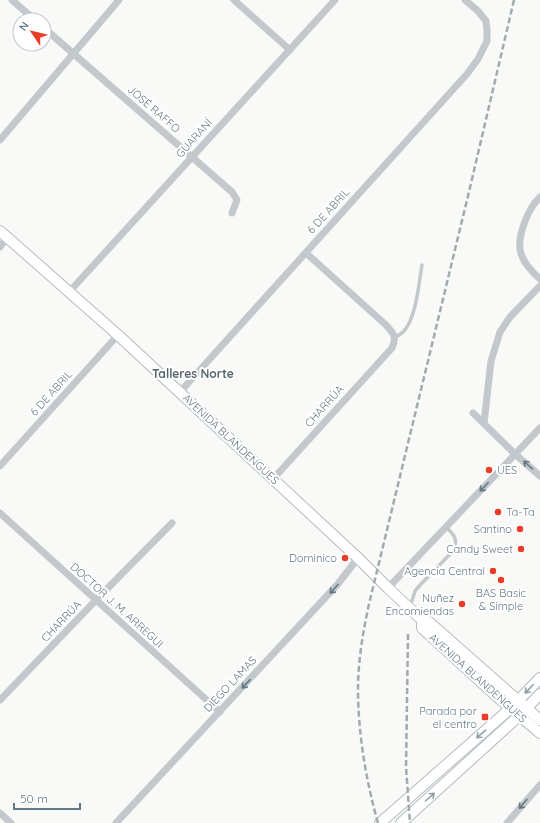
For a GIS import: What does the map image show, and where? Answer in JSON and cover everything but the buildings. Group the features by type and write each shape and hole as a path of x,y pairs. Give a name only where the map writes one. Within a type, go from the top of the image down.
{"street":[{"path":"12,0 26,12"},
{"path":"0,140 119,0"},
{"path":"234,0 290,50"},
{"name":"GUARANÍ","path":"70,292 335,0"},
{"name":"6 DE ABRIL","path":"180,392 467,74 478,59 487,41 486,21 478,11 465,0"},
{"name":"JOSÉ RAFFO","path":"52,35 232,192 237,200 232,212"},
{"path":"540,196 529,210 520,239 521,253 526,264 540,279"},
{"path":"0,247 4,234"},
{"name":"AVENIDA BLANDENGUES","path":"4,234 180,392 358,558 422,620 429,622 518,700 523,711 540,733"},
{"path":"306,253 386,325 395,337"},
{"path":"484,423 491,361 500,332 510,318 540,286"},
{"name":"6 DE ABRIL","path":"0,466 118,335"},
{"name":"CHARRÚA","path":"273,479 392,348 395,337"},
{"path":"473,413 540,476"},
{"path":"388,588 540,428"},
{"name":"DOCTOR J. M. ARREGUI","path":"0,513 220,712"},
{"name":"CHARRÚA","path":"0,700 172,523"},
{"name":"DIEGO LAMAS","path":"116,823 338,585 358,558"},
{"name":"AVENIDA BLANDENGUES","path":"422,620 422,628 502,701 511,708 523,711 540,720"},
{"path":"380,823 511,708 540,678"},
{"path":"401,823 540,694"},
{"path":"507,823 540,785"},
{"path":"0,813 11,823"}],"lane":[{"path":"395,337 403,332 410,322 422,265"},
{"path":"409,608 415,591 420,584 455,549 457,542 455,536 446,527"}],"railway":[{"path":"378,823 366,774 359,723 358,678 363,636 369,604 514,0"},
{"path":"408,634 406,767 410,823"}],"place":[{"name":"UES","path":"489,470"},
{"name":"Ta-Ta","path":"498,512"},
{"name":"Santino","path":"520,529"},
{"name":"Candy Sweet","path":"521,549"},
{"name":"Dominico","path":"345,558"},
{"name":"Agencia Central","path":"493,571"},
{"name":"BAS Basic & Simple","path":"501,580"},
{"name":"Nuñez Encomiendas","path":"462,604"},
{"name":"Parada por el centro","path":"485,717"}],"district":[{"name":"Talleres Norte","path":"193,374"}]}
